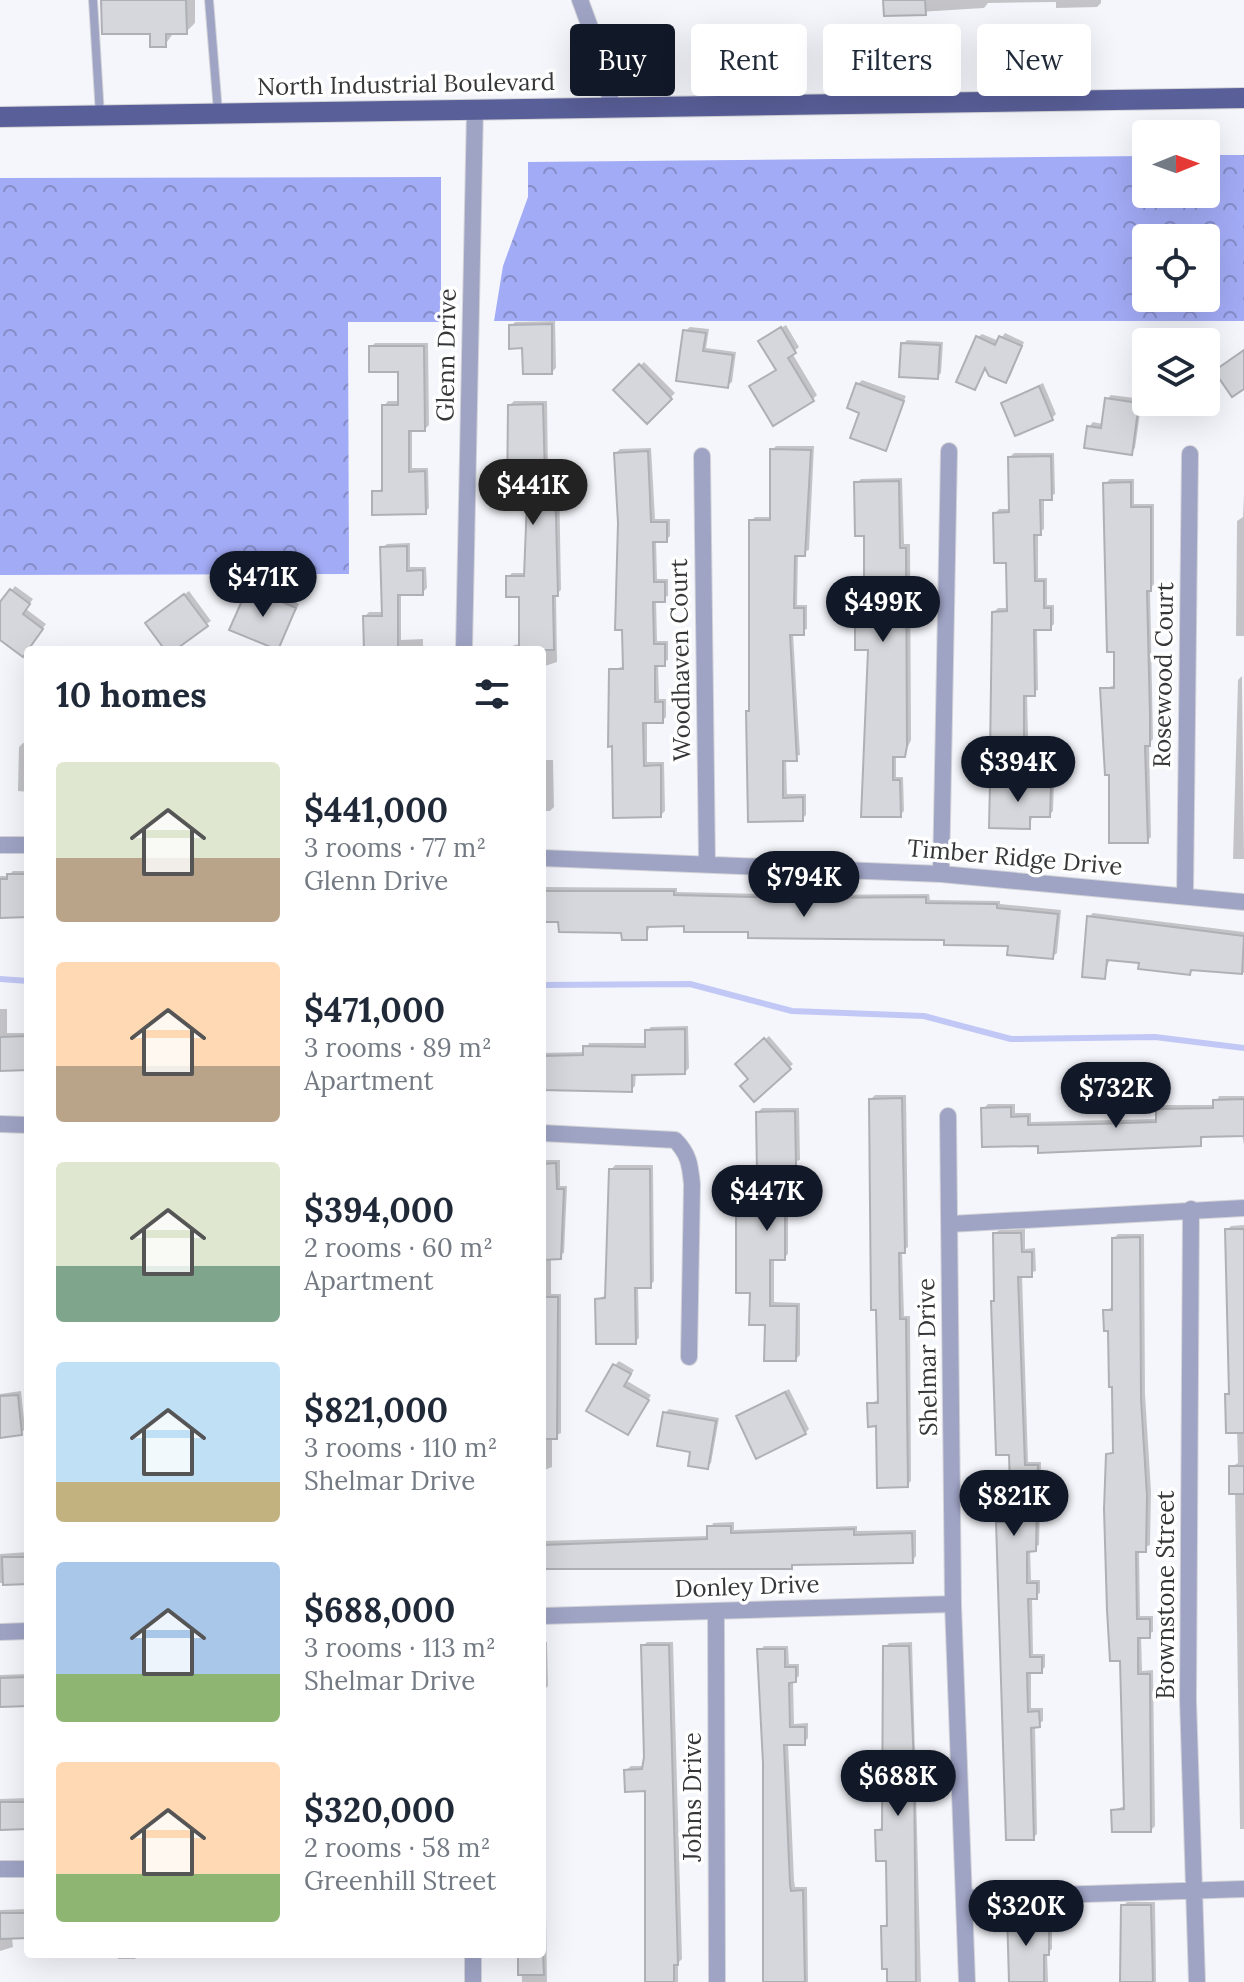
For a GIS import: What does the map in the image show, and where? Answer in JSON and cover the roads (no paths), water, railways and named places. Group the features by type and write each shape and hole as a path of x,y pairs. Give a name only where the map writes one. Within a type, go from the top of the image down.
{"main road":[{"name":"North Industrial Boulevard","path":"0,117 1244,98"}],"street":[{"path":"580,0 601,57 612,107"},
{"name":"Glenn Drive","path":"464,646 475,109"},
{"path":"941,874 949,451"},
{"name":"Rosewood Court","path":"1185,896 1190,454"},
{"name":"Woodhaven Court","path":"702,456 707,863"},
{"path":"0,845 24,845"},
{"name":"Timber Ridge Drive","path":"546,858 941,874 1244,902"},
{"name":"Shelmar Drive","path":"948,1116 953,1604 967,1982"},
{"path":"0,1124 24,1125"},
{"path":"546,1133 675,1140 690,1159 689,1357"},
{"path":"950,1224 1244,1208"},
{"name":"Brownstone Street","path":"1191,1209 1188,1700 1197,1982"},
{"name":"Donley Drive","path":"546,1616 953,1604"},
{"name":"Johns Drive","path":"716,1612 717,1982"},
{"path":"0,1632 24,1631"},
{"path":"0,1869 24,1869"},
{"path":"965,1898 1244,1889"},
{"path":"473,1958 473,1982"}],"lane":[{"path":"93,0 100,115"},
{"path":"209,0 218,113"}],"waterway":[{"path":"0,979 24,981"},
{"path":"546,985 690,984 792,1011 924,1016 1011,1039 1155,1037 1244,1048"}]}
